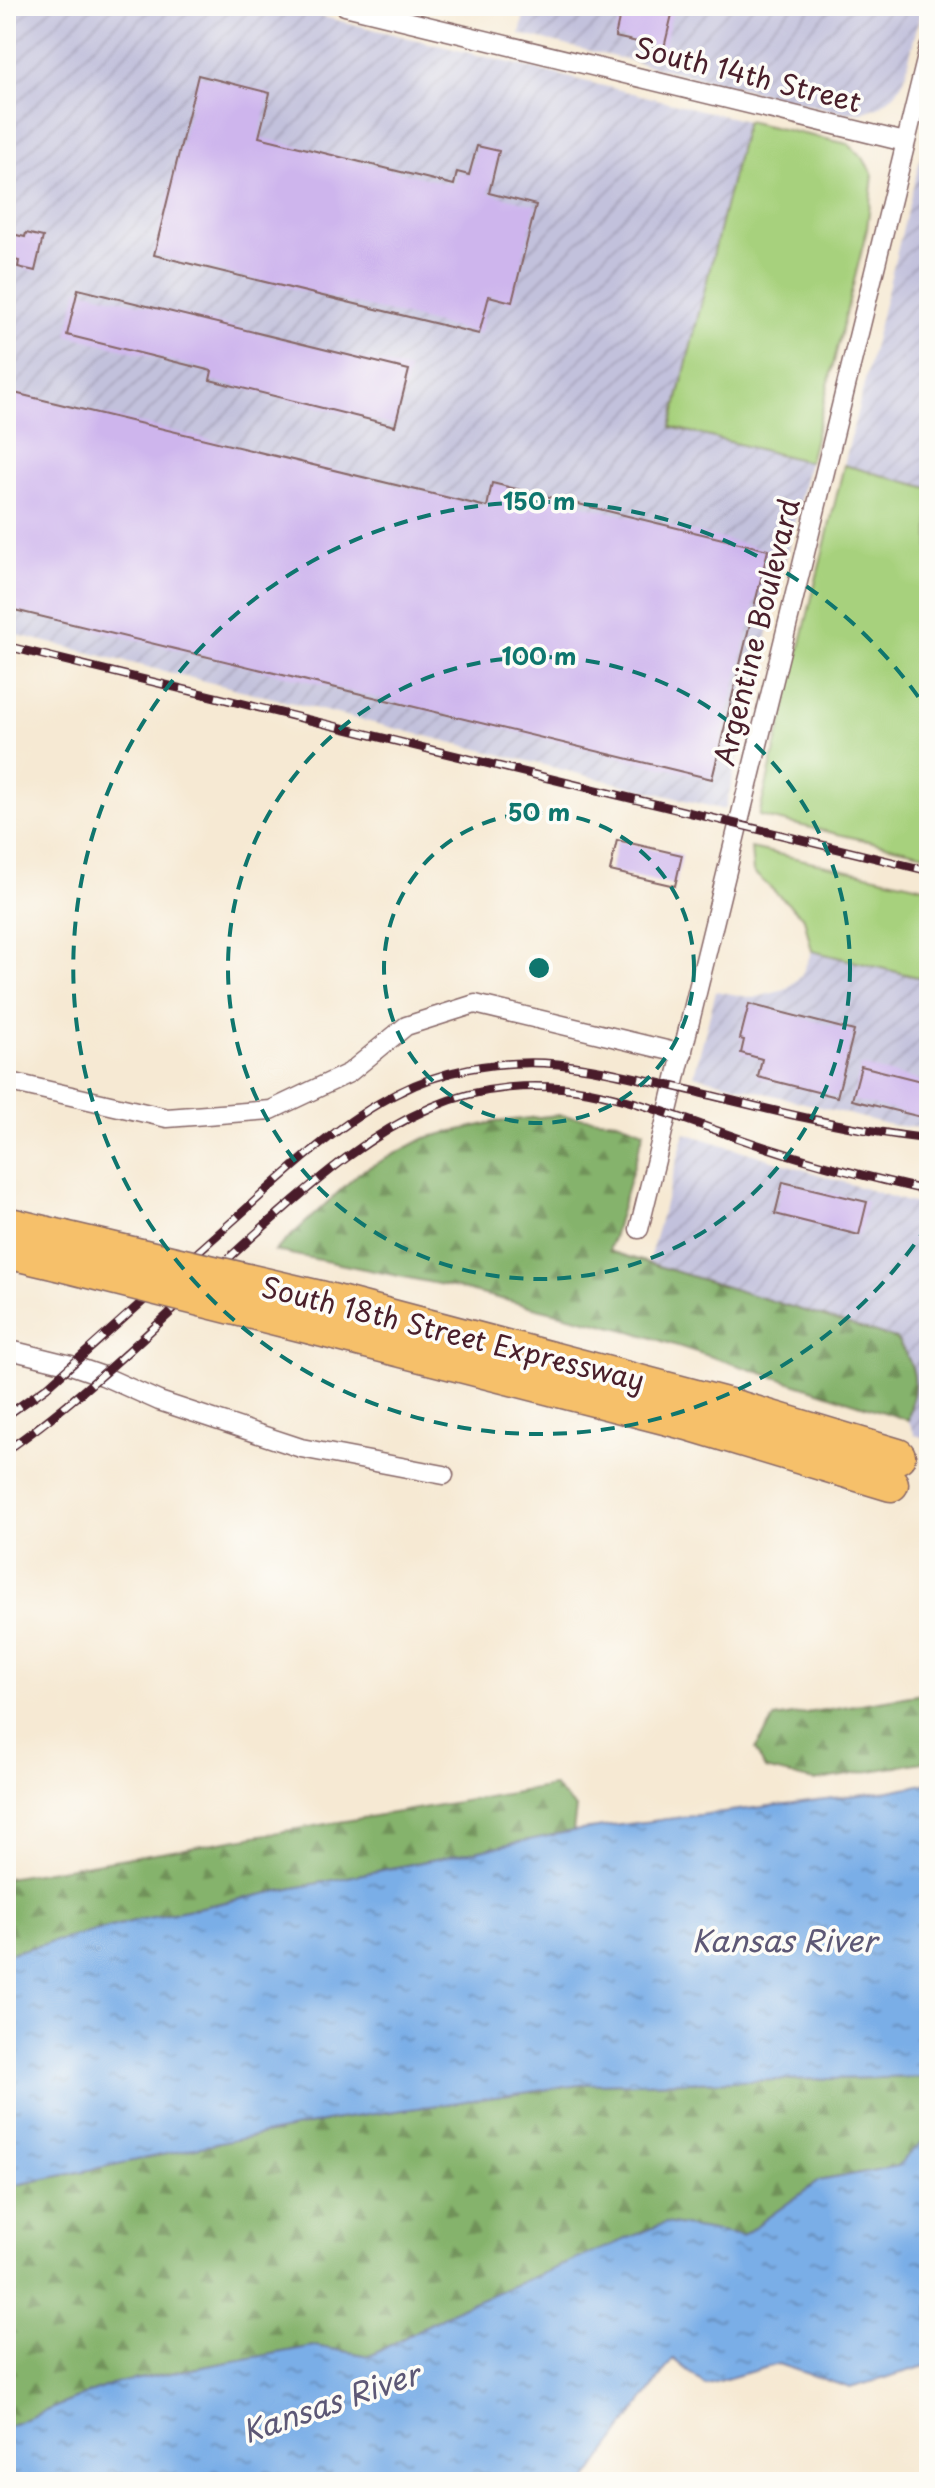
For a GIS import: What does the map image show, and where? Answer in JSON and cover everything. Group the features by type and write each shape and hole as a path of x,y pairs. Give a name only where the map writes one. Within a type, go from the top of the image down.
{"highway":[{"name":"South 18th Street Expressway","path":"6,1224 60,1251 741,1409 894,1470"},
{"name":"South 18th Street Expressway","path":"6,1251 60,1251"}],"street":[{"name":"South 14th Street","path":"345,6 365,8 905,142"},
{"name":"Argentine Boulevard","path":"639,1229 929,48"},
{"path":"6,1081 167,1118 271,1110 349,1073 406,1026 475,1004 683,1054"},
{"path":"6,1349 71,1365 159,1401 301,1448 444,1475"}],"shaded area":[{"path":"6,6 279,6 746,121 671,427 809,462 725,810 6,632"},
{"path":"526,6 922,6 904,80 894,95 878,107 861,113 840,112 520,34"},
{"path":"929,123 929,488 844,465"},
{"path":"812,951 929,980 929,1129 891,1125 694,1075 716,991 753,998 785,990 801,976"},
{"path":"685,1133 929,1206 929,1439 915,1435 908,1420 916,1383 648,1263"}],"green space":[{"path":"746,121 848,144 863,158 873,175 867,229 809,462 671,427"},
{"path":"844,465 929,488 929,855 759,816"},
{"path":"751,848 929,888 929,980 812,951 804,918 753,872"},
{"path":"557,1115 617,1121 644,1131 609,1251 896,1339 909,1360 914,1378 908,1420 634,1332 453,1287 275,1251 360,1172 425,1138 495,1122"},
{"path":"929,1693 929,1761 814,1781 765,1769 755,1749 775,1718"},
{"path":"553,1786 576,1808 573,1831 138,1920 6,1954 6,1878"},
{"path":"929,2077 929,2136 897,2166 819,2181 742,2236 665,2223 462,2307 370,2356 314,2346 112,2384 6,2427 6,2187 332,2120 586,2084"}],"water":[{"name":"Kansas River","path":"929,1783 929,2077 586,2084 332,2120 6,2187 6,1954 138,1920 573,1831 889,1791"},
{"name":"Kansas River","path":"929,2136 929,2365 850,2388 778,2364 705,2385 673,2359 585,2482 6,2482 6,2427 112,2384 314,2346 370,2356 461,2307 665,2223 742,2236 819,2181 897,2166"}],"building":[{"path":"622,6 674,6 664,48 615,37"},
{"path":"198,75 270,93 259,137 454,185 457,172 469,175 477,146 499,151 489,193 536,205 512,302 489,296 479,334 154,255"},
{"path":"26,233 43,237 35,271 18,267 19,261 6,258 12,234 25,237"},
{"path":"78,289 409,370 395,426 210,380 212,371 67,335"},
{"path":"6,391 487,507 492,483 768,550 712,779 6,608"},
{"path":"617,840 682,855 675,886 610,871"},
{"path":"749,1004 854,1031 837,1097 758,1077 762,1059 741,1053 744,1040 740,1039"},
{"path":"861,1066 929,1083 929,1119 852,1100"},
{"path":"783,1182 867,1202 859,1235 775,1214"}],"railway":[{"path":"6,646 929,871"},
{"path":"6,1416 47,1387 313,1150 376,1105 432,1078 488,1066 525,1063 581,1067 840,1125 929,1139"},
{"path":"6,1451 109,1369 237,1250 327,1173 367,1143 409,1118 469,1094 528,1087 587,1091 657,1110 810,1161 929,1191"}]}
